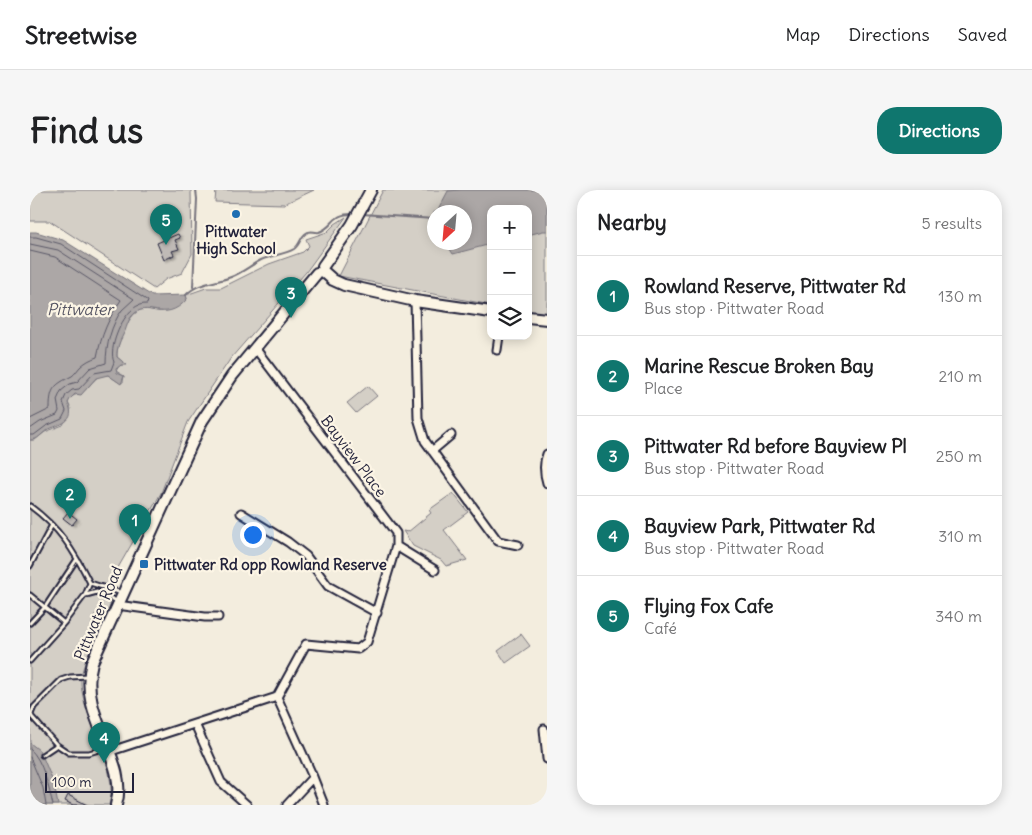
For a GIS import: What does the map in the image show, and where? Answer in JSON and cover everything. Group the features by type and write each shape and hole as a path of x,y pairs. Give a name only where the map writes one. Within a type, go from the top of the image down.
{"main road":[{"name":"Pittwater Road","path":"116,805 118,793 117,778 92,708 88,690 88,676 92,662 202,421 232,376 321,270 352,225 370,193"},
{"path":"321,270 333,280 344,285 415,301 487,311"},
{"path":"532,317 547,319"}],"street":[{"path":"415,301 418,418 425,441 498,541 518,545"},
{"path":"497,350 498,340"},
{"name":"Bayview Place","path":"255,348 396,533 396,546"},
{"path":"432,451 451,436"},
{"path":"547,454 544,465 547,483"},
{"path":"241,512 288,542 306,556 328,586 377,613"},
{"path":"107,750 276,697 306,644 358,649 367,642 396,546 435,570"},
{"path":"119,600 218,618"},
{"path":"276,697 324,805"},
{"path":"194,724 221,782 246,805"},
{"path":"544,729 547,758"},
{"path":"288,805 313,777"}],"lane":[{"path":"30,506 52,525 68,543 90,583 119,600"},
{"path":"30,566 52,525"},
{"path":"30,622 45,607 77,558"},
{"path":"30,661 64,623 85,595 90,583"},
{"path":"85,595 97,592 119,600"},
{"path":"30,595 64,623"},
{"path":"88,676 64,678 31,714 33,721 49,734 62,750 74,754 107,750"},
{"path":"42,755 57,745"}],"shaded area":[{"path":"30,190 191,190 192,254 182,273 166,279 154,289 50,221 30,221"},
{"path":"216,190 314,190 284,204 215,202"},
{"path":"383,190 547,190 547,316 532,314 532,205 487,205 487,304 339,276"},
{"path":"346,217 306,272 231,358 188,422 161,493 102,599 102,601 105,601 107,598 110,600 109,609 106,613 96,614 93,618 90,647 82,673 81,684 88,714 110,776 111,791 109,805 30,805 30,440 35,440 45,432 63,425 71,409 68,403 69,400 73,396 82,393 100,376 108,375 120,383 123,382 124,376 116,371 119,366 125,364 117,357 117,352 127,324 140,310 163,311 187,299 186,295 206,288 221,288 269,264 303,252 309,246 306,239 327,232"},
{"path":"368,386 377,396 356,413 347,403"},
{"path":"453,493 468,512 444,530 467,560 446,566 441,560 413,546 403,531 408,532 431,513 429,510"},
{"path":"521,634 530,646 506,663 498,651"}],"water":[{"path":"547,190 547,231 532,234 532,205 487,205 487,245 472,249 472,205 441,205 448,191"},
{"name":"Pittwater","path":"30,232 63,240 152,296 186,295 187,299 179,307 171,310 143,310 131,317 117,350 117,357 127,365 121,365 116,369 117,373 124,376 121,384 108,375 96,378 81,395 75,394 70,399 68,403 70,414 66,421 30,440"},
{"path":"450,250 468,250 453,254"},
{"path":"30,743 42,755 54,784 58,805 30,805"}],"building":[{"path":"178,234 180,238 175,240 179,249 172,251 174,255 164,260 157,243"},
{"path":"68,512 77,519 72,525 63,518"},
{"path":"68,795 87,805 73,805 65,801"}],"waterway":[{"path":"193,287 196,190"},
{"path":"186,295 202,285 235,275 265,258 290,251 310,231 319,232 328,227 337,218 347,214 355,214"},
{"path":"362,214 427,219"}],"place":[{"name":"Pittwater High School","path":"236,214"},
{"name":"Flying Fox Cafe","path":"166,245"},
{"name":"Pittwater Rd before Bayview Pl","path":"291,318"},
{"name":"Marine Rescue Broken Bay","path":"70,519"},
{"name":"Rowland Reserve, Pittwater Rd","path":"135,545"},
{"name":"Pittwater Rd opp Rowland Reserve","path":"144,564"},
{"name":"Bayview Park, Pittwater Rd","path":"104,763"}]}
